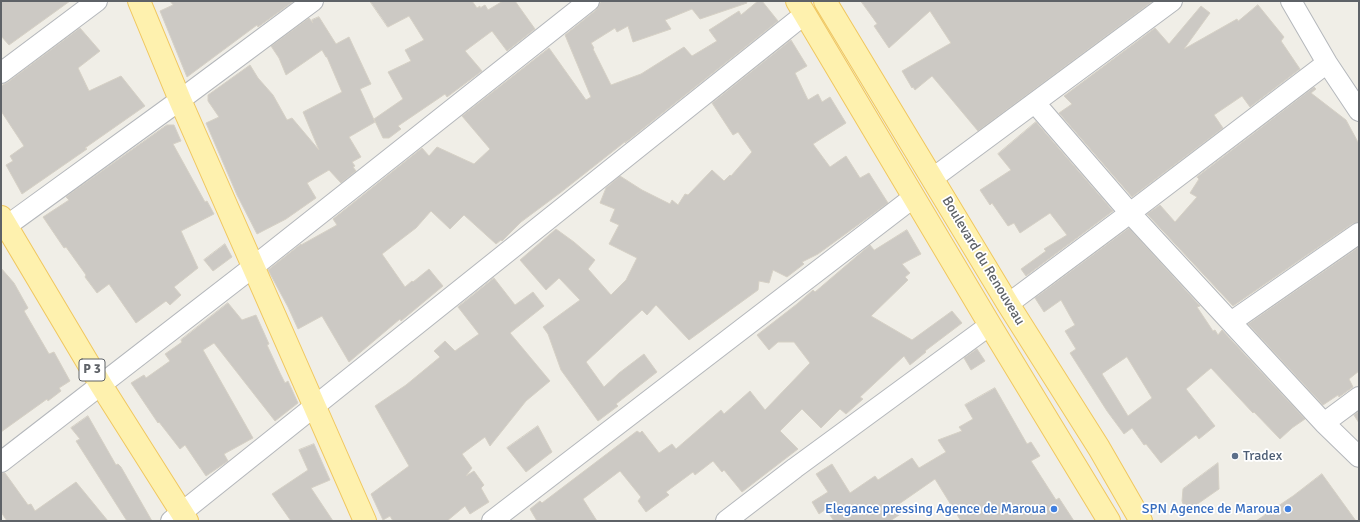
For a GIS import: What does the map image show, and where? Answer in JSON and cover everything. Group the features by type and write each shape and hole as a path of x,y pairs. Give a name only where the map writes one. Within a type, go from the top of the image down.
{"main road":[{"path":"139,1 180,100 365,521"},
{"name":"Boulevard du Renouveau","path":"825,1 1008,304 1100,448 1141,521"},
{"name":"Boulevard du Renouveau","path":"801,8 1109,521"},
{"name":"P 3","path":"3,224 180,518"}],"street":[{"path":"1,73 96,1"},
{"path":"3,224 180,100 313,1"},
{"path":"1,462 253,267 589,1"},
{"path":"933,178 1172,1"},
{"path":"1291,1 1327,63 1359,110"},
{"path":"180,518 801,8"},
{"path":"1008,304 1327,63"},
{"path":"1035,103 1130,213 1324,423 1359,457"},
{"path":"492,521 914,197"},
{"path":"1231,322 1359,233"},
{"path":"726,521 990,325"},
{"path":"1324,423 1359,397"}],"building":[{"path":"1,1 70,1 9,45 1,36"},
{"path":"170,1 294,1 258,27 257,25 187,77 160,11 173,5"},
{"path":"370,1 472,1 477,8 485,5 488,10 503,1 515,1 535,29 507,51 492,31 465,51 482,71 447,97 445,94 398,126 401,129 389,138 383,138 374,119 403,99 388,72 411,61 405,50 424,40 409,16 388,27"},
{"path":"602,1 746,1 747,3 700,19 692,9 665,20 671,29 633,42 628,26 617,32 615,28 591,43 611,85 641,74 684,47 692,56 717,41 709,30 739,11 741,15 758,1 762,1 778,21 625,143 626,141 521,222 502,241 501,240 496,244 464,215 450,229 431,211 416,228 382,254 405,287 429,269 443,286 401,321 400,319 349,362 322,316 298,329 268,270 301,244 337,225 333,219 422,148 429,156 437,147 474,164 490,149 462,116 549,48 586,100 591,97 565,35 596,10"},
{"path":"861,1 1153,1 978,131 932,76 915,90 913,87 912,88 902,71 951,43 930,11 889,48 874,26 877,24"},
{"path":"1258,5 1284,37 1281,41 1300,69 1250,107 1242,96 1214,115 1223,128 1132,197 1059,113 1072,104 1064,96 1155,28 1169,44 1201,6 1210,13 1184,49 1237,19 1238,21"},
{"path":"319,17 336,44 349,37 371,84 360,89 375,122 349,137 361,157 352,162 356,171 341,183 329,170 307,183 316,198 286,219 257,234 237,195 206,123 219,117 208,101 208,95 250,65 258,78 273,95 287,120 292,118 319,150 303,112 342,92 327,57 322,50 286,75 279,58 271,46 309,18 313,23 312,20"},
{"path":"80,28 100,51 78,68 89,91 121,76 145,106 85,148 87,149 22,194 6,165 13,161 10,156 24,146 1,111 1,86"},
{"path":"791,40 807,66 795,73 808,100 818,94 822,102 830,97 846,123 813,144 830,167 846,156 860,178 869,173 888,203 818,254 802,262 804,264 787,277 773,270 769,283 759,281 758,290 689,340 656,305 647,315 642,310 586,362 604,387 619,373 644,354 657,372 616,404 618,406 598,421 561,370 548,334 543,327 580,300 559,278 546,290 520,260 556,229 595,260 588,269 611,295 626,280 637,258 609,244 619,225 610,221 615,209 600,203 606,188 620,176 642,190 670,204 672,200 678,205 685,194 688,195 712,170 724,181 730,175 731,176 752,152 738,132 733,135 712,103"},
{"path":"1314,87 1316,89 1311,93 1346,120 1359,144 1359,222 1352,224 1233,306 1147,214 1160,205 1175,222 1197,197 1190,193 1199,179 1197,177"},
{"path":"1036,122 1113,211 1026,276 1021,269 1046,251 1044,249 1067,235 1050,213 1020,233 1014,223 1008,226 992,203 990,205 980,190 1011,170 998,154"},
{"path":"167,125 174,125 181,141 173,144 205,202 207,201 214,214 181,231 198,268 174,287 181,295 170,305 166,301 136,323 109,284 97,293 85,277 86,275 66,247 64,248 43,217 69,200 66,197 71,193"},
{"path":"1129,228 1200,306 1197,307 1213,331 1215,330 1218,335 1222,330 1305,419 1280,439 1254,412 1253,413 1211,368 1186,389 1215,426 1199,439 1196,435 1161,463 1146,444 1144,445 1132,428 1124,434 1107,411 1070,353 1076,349 1065,331 1075,325 1061,300 1044,312 1035,298","holes":["1127,357 1152,398 1128,416 1102,374"]},
{"path":"907,230 921,254 902,264 910,273 905,277 908,280 871,316 912,340 952,311 962,323 925,351 926,352 910,365 904,356 860,397 863,399 846,414 840,409 821,428 802,409 780,431 798,449 742,492 724,470 722,472 713,461 695,475 693,472 666,492 669,495 646,512 638,501 641,497 620,471 583,499 597,521 537,521 530,509 540,501 542,503 637,431 640,433 642,431 659,453 672,444 676,449 721,410 724,414 750,391 765,410 810,363 794,342 778,342 769,350 757,335 813,290 815,292 870,245 874,250"},
{"path":"225,244 232,257 213,271 204,260"},
{"path":"1359,247 1359,371 1349,379 1353,387 1339,397 1338,395 1323,405 1248,324"},
{"path":"1,268 14,283 28,308 24,311 49,354 54,352 70,381 59,388 61,391 48,401 47,399 1,432"},
{"path":"494,278 515,305 533,292 544,306 510,333 550,381 526,401 490,446 485,437 462,454 472,468 466,476 474,471 484,485 481,488 489,502 470,514 465,506 447,521 393,521 390,516 383,520 371,494 409,466 375,406 406,385 440,357 434,351 445,341 455,351 479,334 458,307"},
{"path":"228,303 242,320 256,315 269,344 267,345 280,373 285,383 288,381 298,403 275,421 214,343 203,350 253,438 224,454 228,461 206,476 185,445 180,449 159,422 158,423 131,383 144,375 146,378 170,361 165,354 182,342 181,340"},
{"path":"977,349 985,361 971,370 964,358"},
{"path":"995,388 1027,444 1031,442 1040,456 1031,461 1056,500 1059,498 1074,521 961,521 935,479 899,504 905,511 890,521 834,521 826,509 819,514 812,502 828,492 816,474 832,464 850,493 875,476 878,480 912,458 919,468 946,452 938,440 962,431 959,427 973,419 965,405"},
{"path":"1359,411 1359,423 1354,415"},
{"path":"88,416 116,465 118,464 121,467 152,521 127,521 76,441 80,439 71,428"},
{"path":"538,426 552,452 526,472 507,448"},
{"path":"314,444 330,480 311,488 333,521 291,521 272,494 308,470 299,450"},
{"path":"1218,463 1219,489 1186,512 1182,501 1183,489"},
{"path":"1,473 5,473 28,505 31,504 35,511 76,482 108,521 7,521 1,512"},
{"path":"1322,474 1356,521 1256,521 1293,496"}],"place":[{"name":"Tradex","path":"1235,456"},
{"name":"Elegance pressing Agence de Maroua","path":"1054,509"},
{"name":"SPN Agence de Maroua","path":"1288,509"}]}
